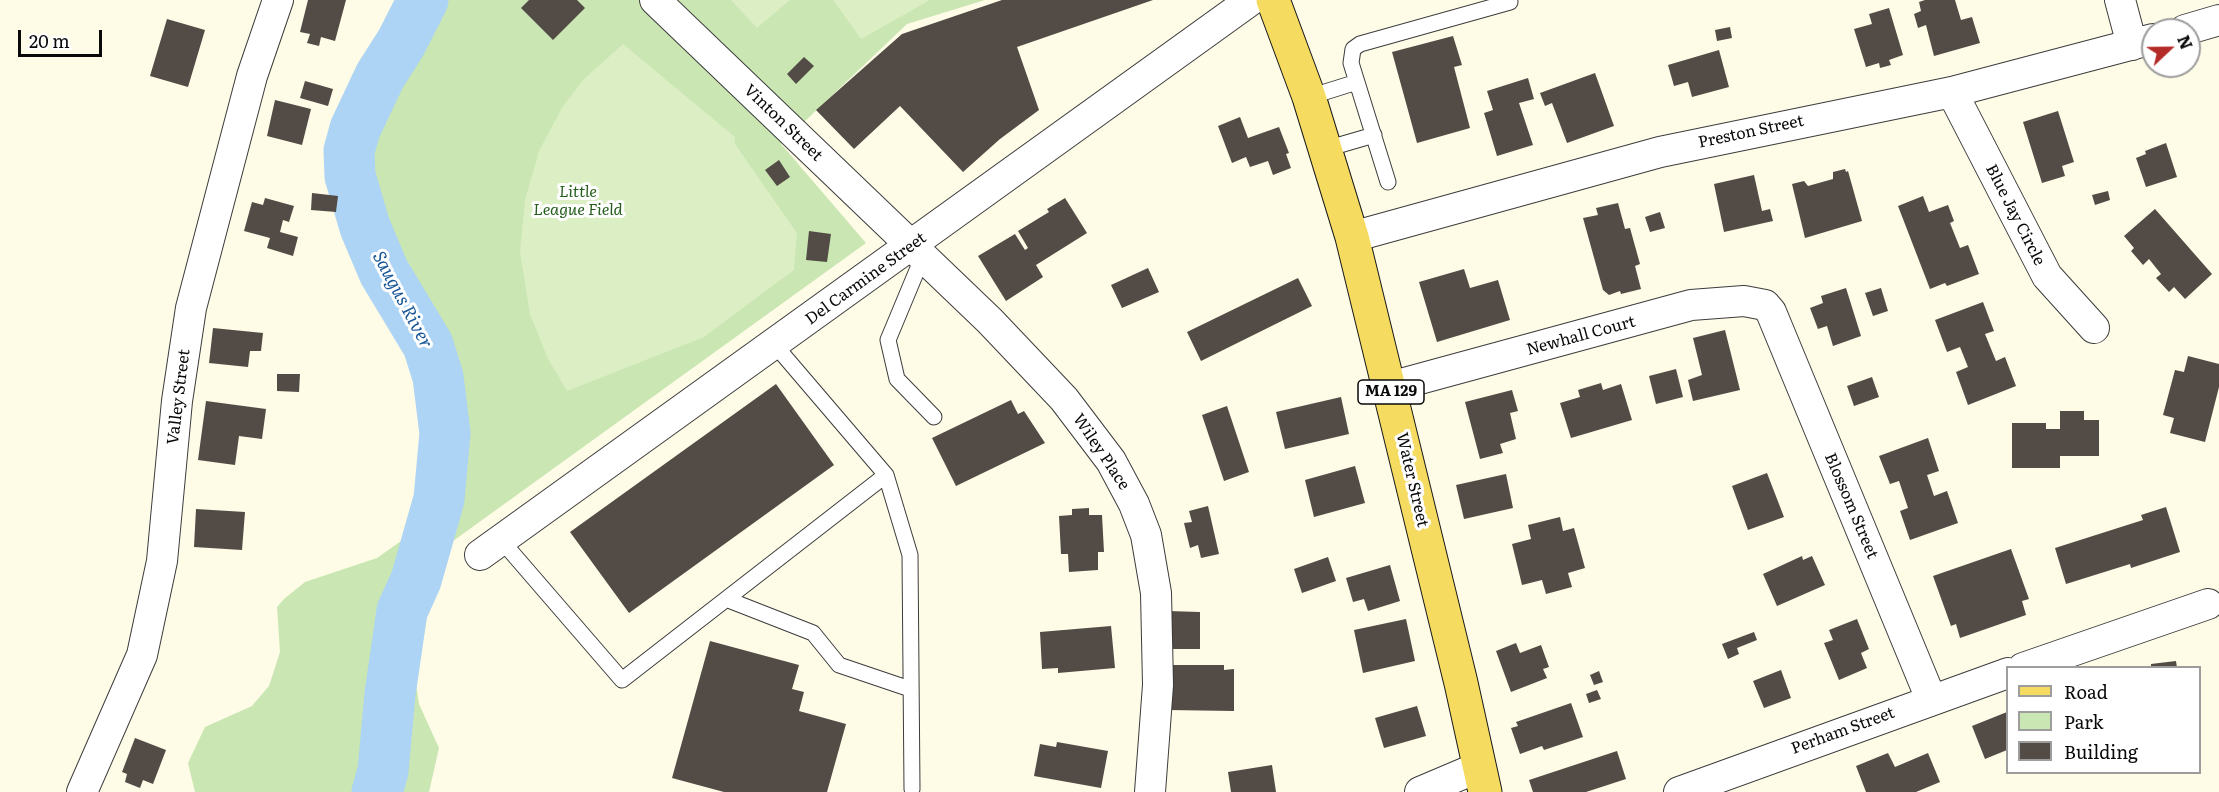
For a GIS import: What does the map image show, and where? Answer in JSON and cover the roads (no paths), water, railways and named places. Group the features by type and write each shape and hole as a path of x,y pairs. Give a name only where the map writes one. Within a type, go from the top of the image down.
{"main road":[{"name":"Water Street","path":"1273,0 1309,97 1353,237 1482,779"}],"street":[{"name":"Valley Street","path":"82,792 142,655 162,561 177,401 191,308 252,76 278,0"},
{"name":"Vinton Street","path":"655,0 917,251"},
{"name":"Del Carmine Street","path":"490,548 774,344 917,251 1251,0"},
{"path":"2120,0 2141,40"},
{"path":"2201,25 2219,20"},
{"name":"Preston Street","path":"1353,237 1660,152 1952,92 2141,42"},
{"name":"Blue Jay Circle","path":"1952,92 2047,276 2094,328"},
{"name":"Wiley Place","path":"917,251 990,321 1064,399 1111,461 1134,504 1146,535 1156,593 1158,685 1150,792"},
{"name":"Newhall Court","path":"1390,387 1697,304 1751,301 1765,305 1771,312"},
{"name":"Blossom Street","path":"1771,312 1931,699"},
{"path":"2029,666 2208,604"},
{"name":"Perham Street","path":"1679,792 2006,673"},
{"path":"1420,792 1482,779"}],"lane":[{"path":"1388,182 1350,57 1358,45 1510,2"},
{"path":"1309,97 1357,82"},
{"path":"1326,149 1374,135"},
{"path":"917,251 888,340 897,379 934,417"},
{"path":"774,344 886,475 910,555 912,789"},
{"path":"490,548 622,680 886,475"},
{"path":"726,599 813,633 839,665 910,689"}],"waterway":[{"name":"Saugus River","path":"377,792 383,771 390,694 402,611 416,580 439,499 445,433 438,377 428,345 384,272 365,227 350,176 349,151 355,129 380,76 401,43 423,0"}],"park label":[{"name":"Little League Field","path":"578,201"}]}
